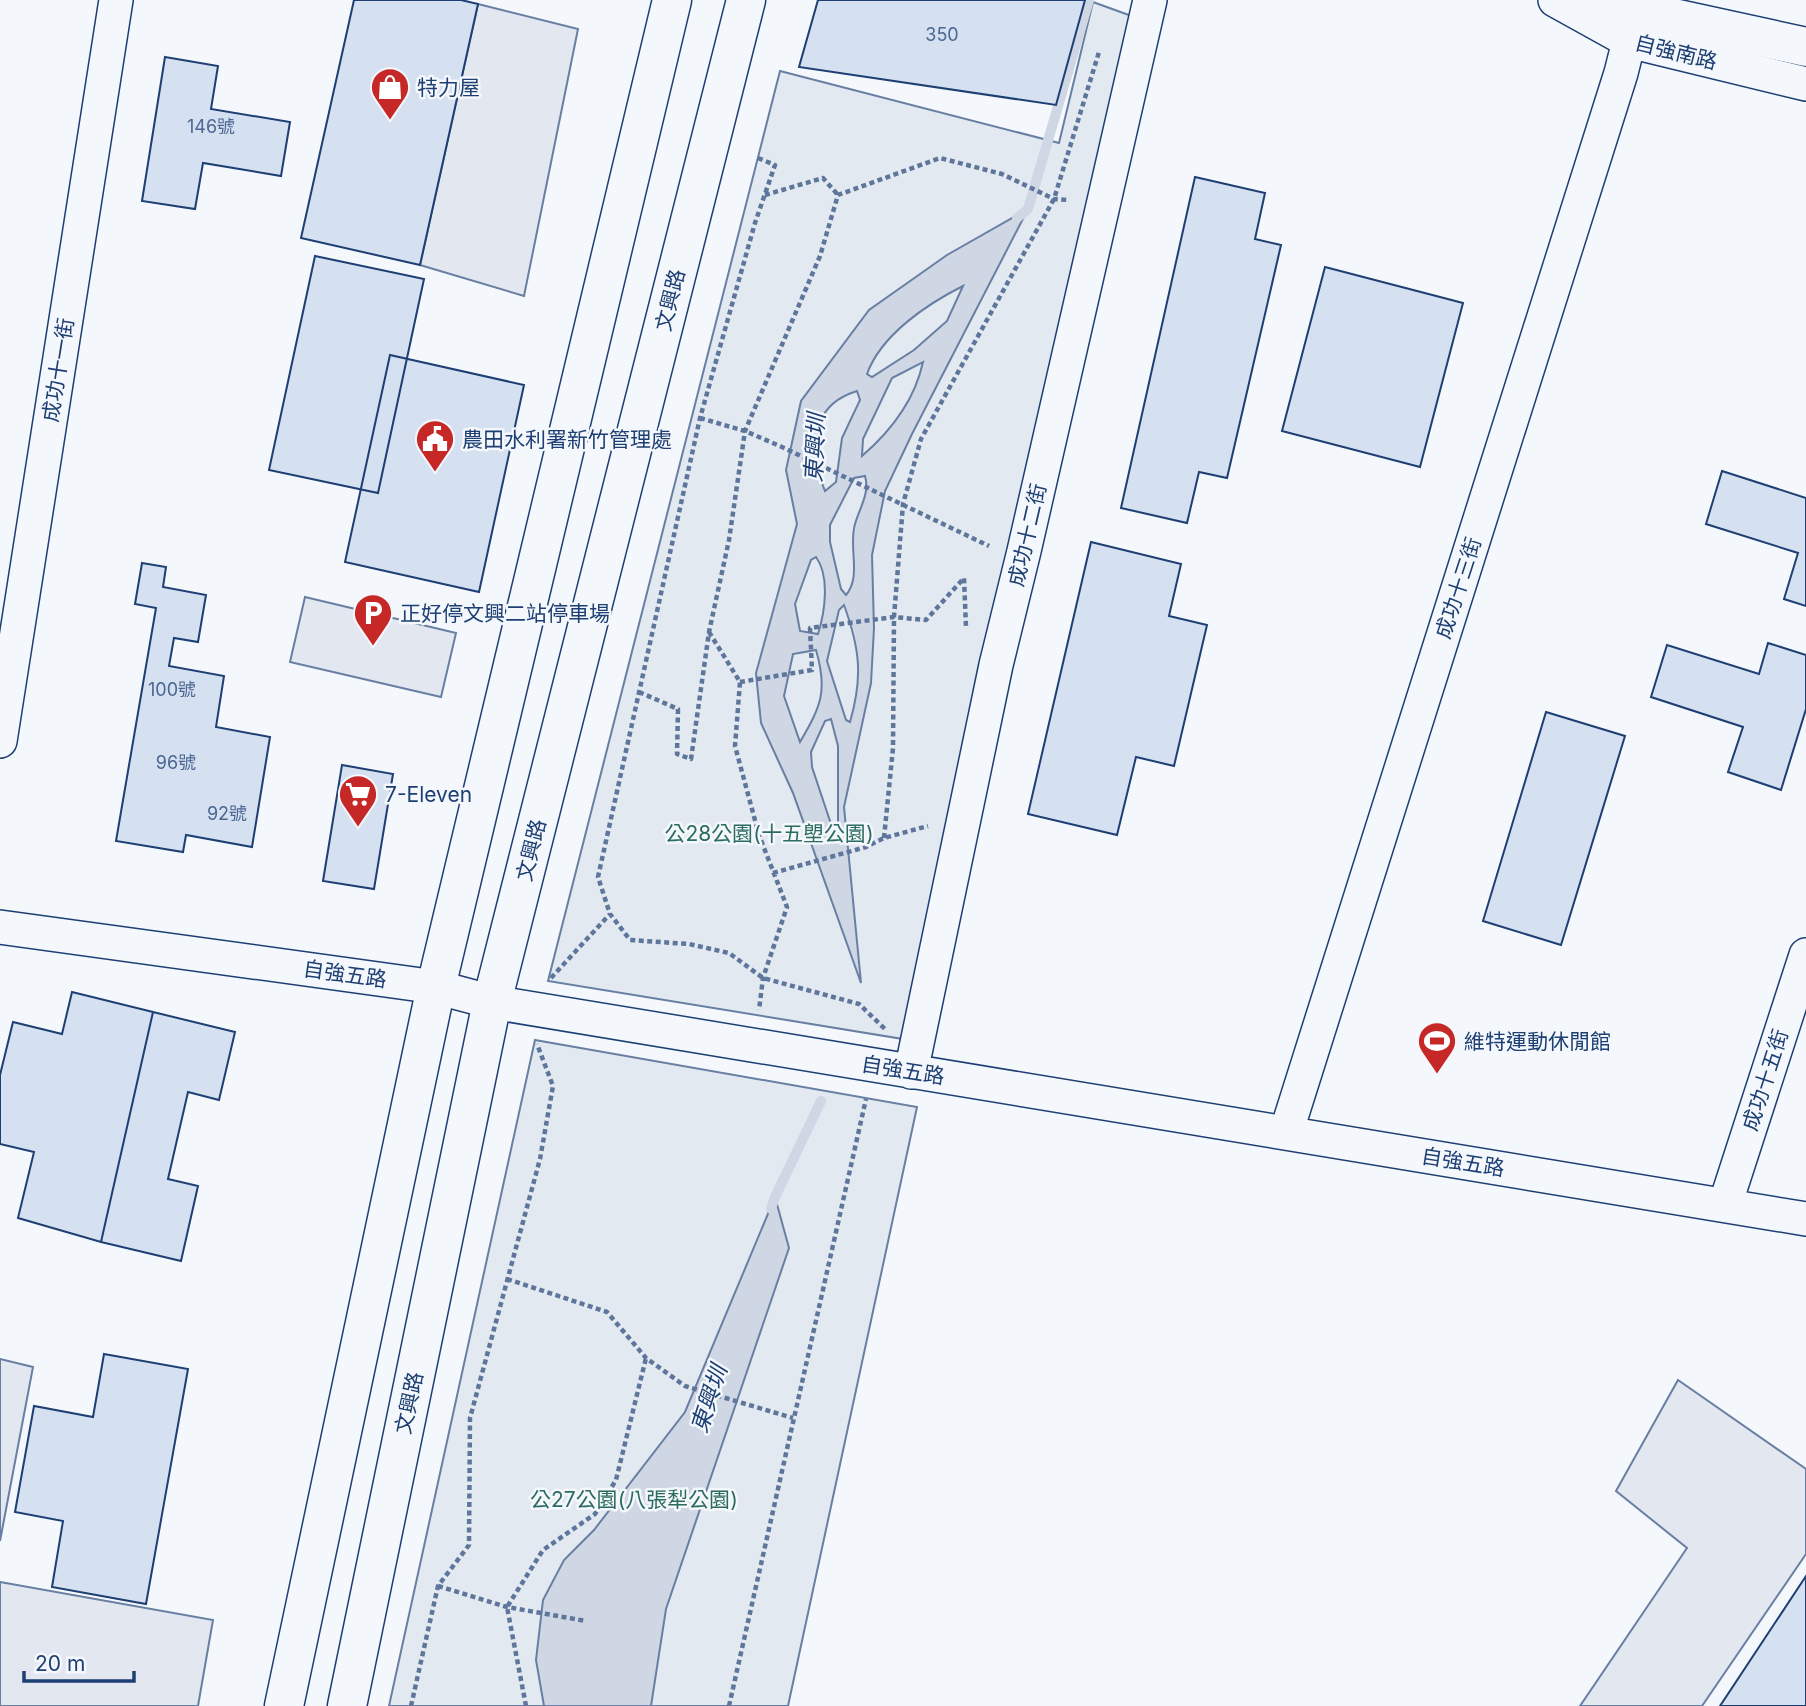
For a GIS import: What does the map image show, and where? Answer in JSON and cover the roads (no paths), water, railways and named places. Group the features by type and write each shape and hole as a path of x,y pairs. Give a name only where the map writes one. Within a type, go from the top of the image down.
{"street":[{"name":"成功十一街","path":"0,741 116,0"},
{"path":"284,1706 436,987 673,0"},
{"name":"文興路","path":"347,1706 492,1002 746,0"},
{"name":"成功十二街","path":"911,1072 996,665 1150,0"},
{"name":"自強南路","path":"1555,0 1629,41 1806,84"},
{"name":"自強南路","path":"1591,0 1806,47"},
{"name":"成功十三街","path":"1286,1133 1629,41"},
{"name":"自強五路","path":"0,927 436,987 492,1002 1806,1220"},
{"name":"成功十五街","path":"1725,1205 1806,955"}],"water":[{"path":"1028,209 885,491 872,555 874,628 871,683 844,807 861,983 793,793 761,723 756,673 797,524 786,470 801,401 869,310 947,255","holes":["963,286 947,321 914,350 872,377 867,374 883,346 894,334 920,311","923,362 914,389 900,414 883,436 862,456 863,439 892,378","857,391 860,400 842,438 836,482 825,491 818,440 823,416 830,406","865,476 865,494 853,533 853,579 846,595 841,589 830,542 830,525 854,478","816,557 825,584 823,615 818,634 800,631 795,604 811,560","844,605 854,636 858,663 857,691 850,722 846,720 827,661 839,610","816,650 822,688 813,718 800,742 784,696 793,654","831,719 838,746 838,832 832,827 812,767 811,752 825,721"]},
{"path":"775,1197 789,1248 666,1609 651,1706 544,1706 536,1660 543,1600 564,1560 594,1530 685,1412"}],"waterway":[{"name":"東興圳","path":"1017,218 1028,209 1089,0"},
{"name":"東興圳","path":"771,1209 821,1101"}],"place":[{"name":"特力屋","path":"390,121"},
{"name":"農田水利署新竹管理處","path":"435,473"},
{"name":"正好停文興二站停車場","path":"373,647"},
{"name":"7-Eleven","path":"358,828"},
{"name":"維特運動休閒館","path":"1437,1075"}],"park label":[{"name":"公28公園(十五塱公園)","path":"769,833"},
{"name":"公27公園(八張犁公園)","path":"634,1499"}]}
